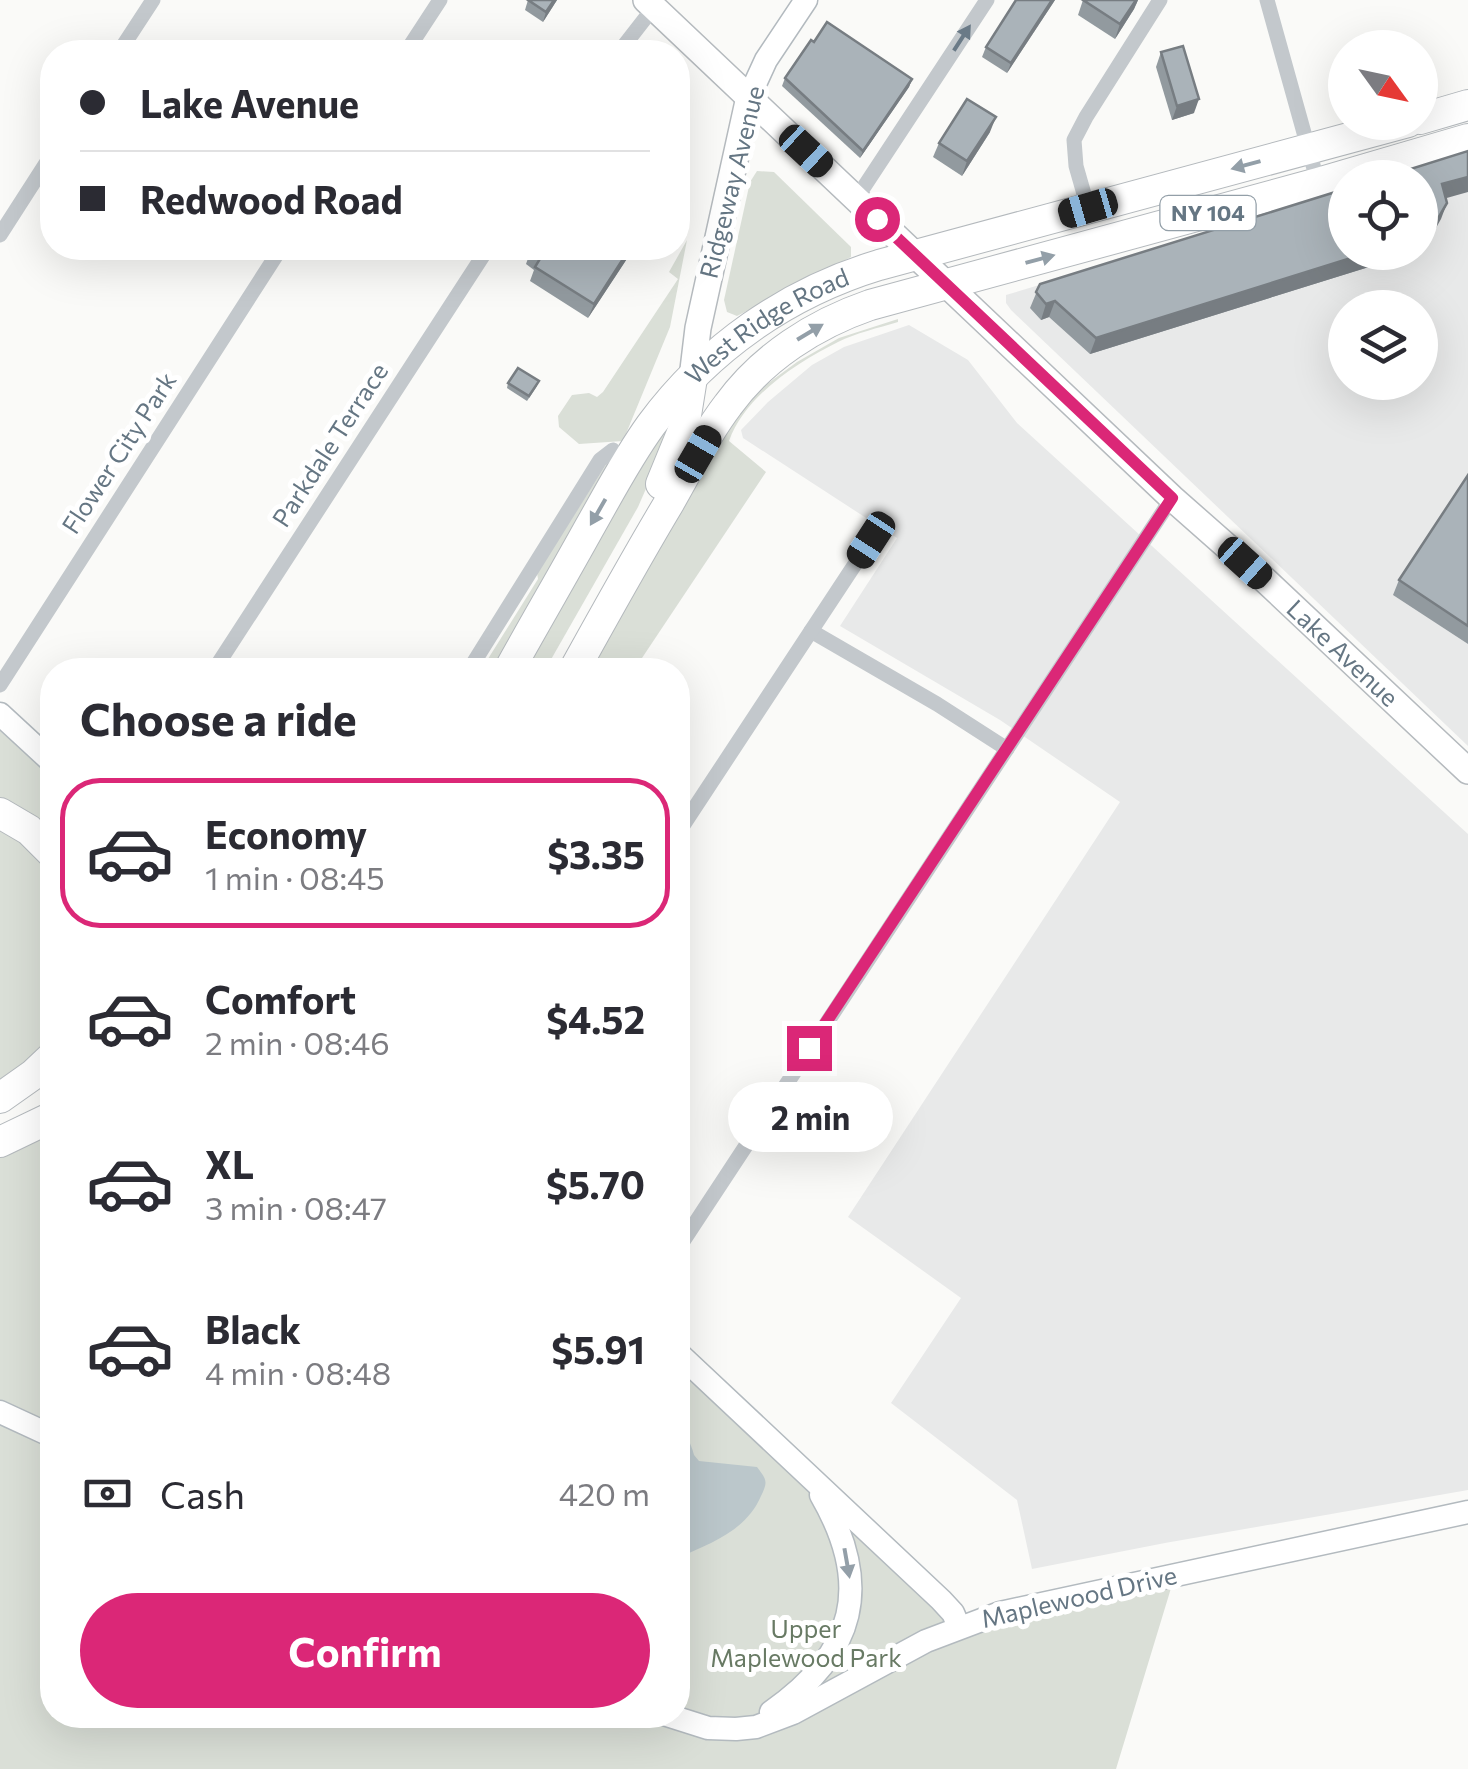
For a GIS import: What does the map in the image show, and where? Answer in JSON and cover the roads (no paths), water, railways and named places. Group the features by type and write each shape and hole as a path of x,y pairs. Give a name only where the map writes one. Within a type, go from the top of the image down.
{"highway":[{"path":"1438,114 1468,105"},
{"name":"West Ridge Road","path":"581,658 728,404 785,349 832,320 870,305 1468,139"},
{"name":"West Ridge Road","path":"516,658 649,429 692,378 742,333 791,301 853,274 916,255 1340,140"},
{"path":"598,626 684,428 692,378"},
{"path":"612,450 631,443 649,429"},
{"path":"0,813 40,841"},
{"path":"0,1098 40,1068"},
{"path":"0,1112 40,1094"},
{"path":"0,1142 40,1124"}],"main road":[{"name":"Lake Avenue","path":"650,4 688,40"},
{"name":"Lake Avenue","path":"690,42 1172,498 1468,771"},
{"name":"Ridgeway Avenue","path":"692,378 698,328 748,97"}],"street":[{"path":"127,40 153,0"},
{"path":"414,40 440,0"},
{"name":"Ridgeway Avenue","path":"748,97 764,64 806,0"},
{"path":"856,199 987,0"},
{"path":"1088,208 1076,166 1074,140 1160,0"},
{"path":"1268,0 1318,183"},
{"path":"627,40 650,4"},
{"path":"0,235 40,173"},
{"name":"Flower City Park","path":"0,685 273,260"},
{"name":"Parkdale Terrace","path":"222,658 480,260"},
{"path":"477,658 600,460 612,450"},
{"path":"690,1230 1172,498"},
{"path":"690,816 871,540"},
{"path":"811,631 1007,748"},
{"path":"0,714 40,751"},
{"name":"Maplewood Drive","path":"690,1364 941,1600 959,1627 1015,1609 1468,1512"},
{"path":"0,1412 40,1430"},
{"path":"736,1730 774,1709 810,1680 835,1649 847,1618 850,1582 844,1548 830,1512 808,1475"},
{"path":"690,1723 736,1730 768,1723 959,1627"}],"park label":[{"name":"Upper Maplewood Park","path":"806,1644"}]}
